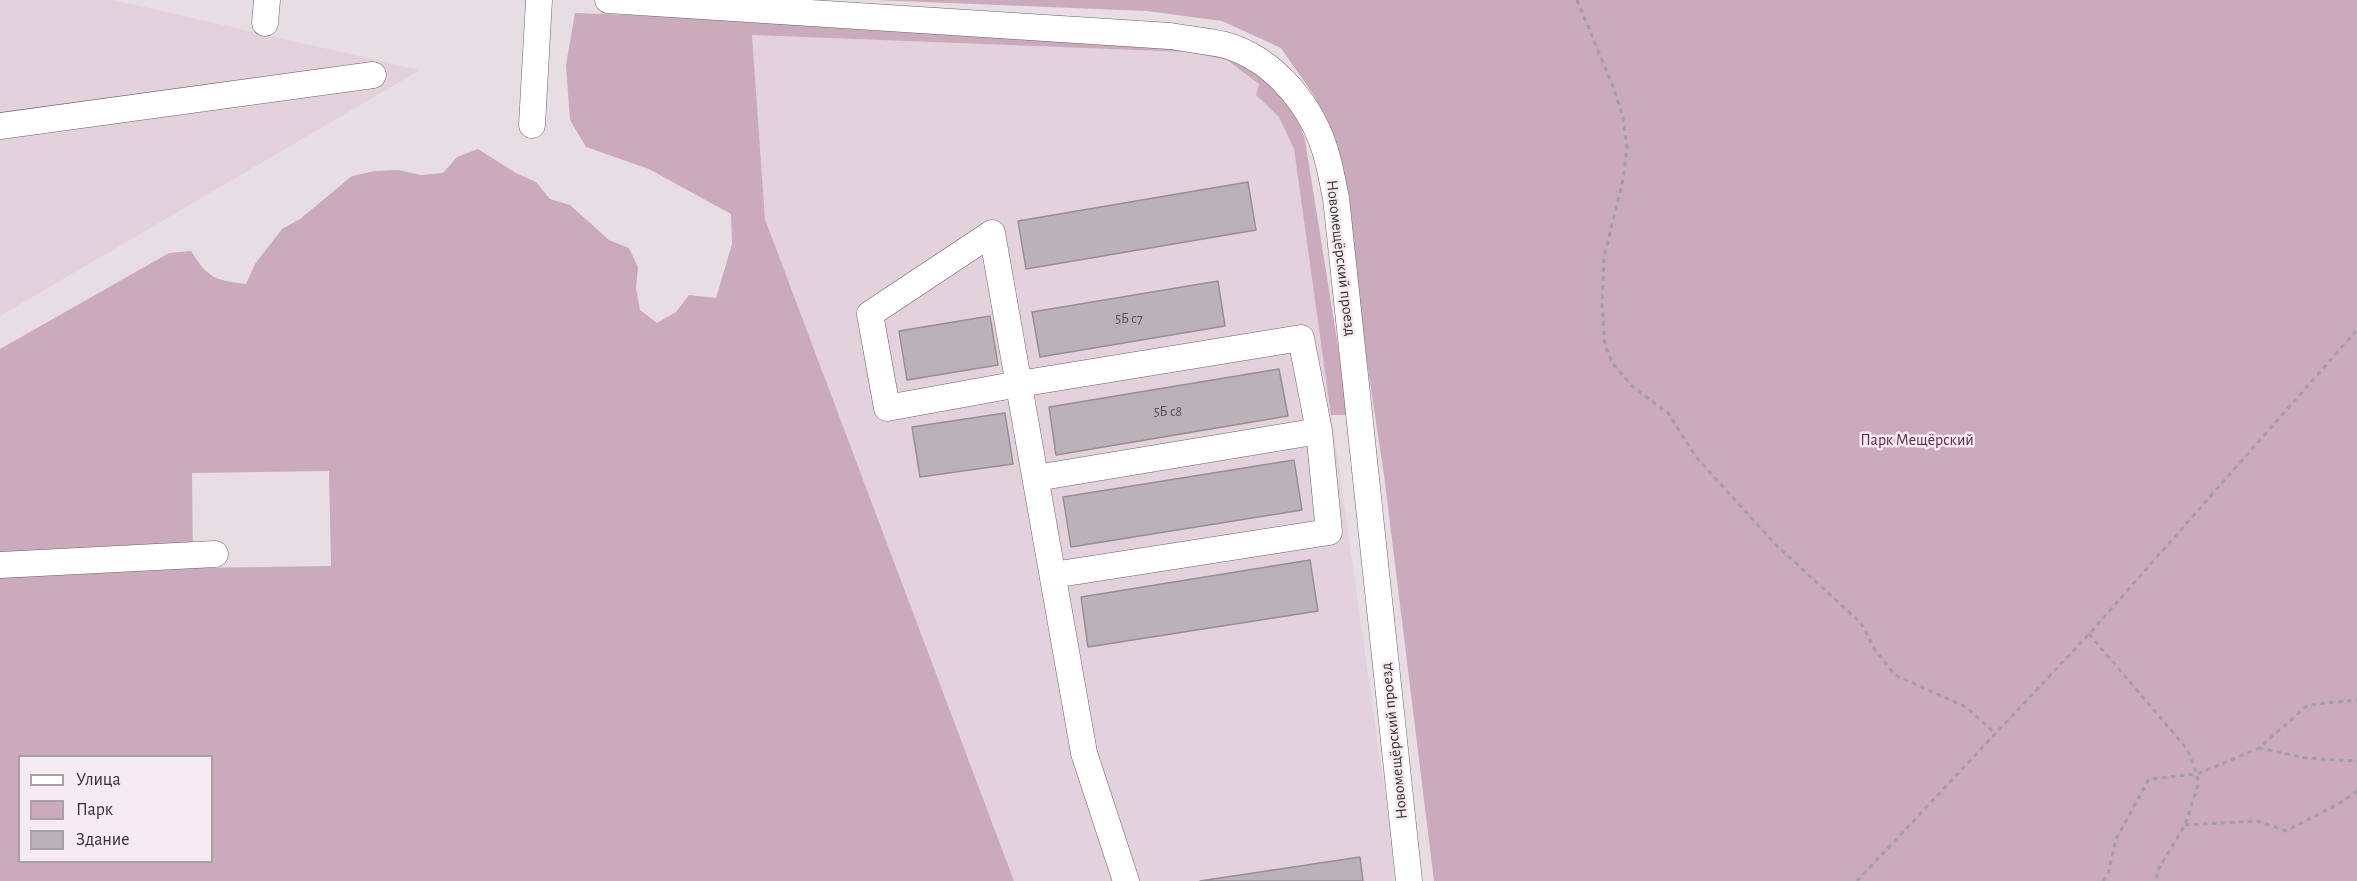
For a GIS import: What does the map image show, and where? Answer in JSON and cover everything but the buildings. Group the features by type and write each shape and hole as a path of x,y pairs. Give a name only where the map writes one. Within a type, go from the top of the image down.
{"street":[{"path":"532,125 539,0"},
{"name":"Новомещёрский проезд","path":"608,0 1202,40 1251,55 1291,88 1318,132 1327,156 1336,198 1409,881"},
{"path":"0,126 373,75"},
{"path":"1053,575 1329,532 1319,431 1301,338 1019,384 887,408 870,314 992,233 1019,384 1036,478 1084,753 1126,881"},
{"path":"1036,478 1319,431"},
{"path":"0,565 215,554"}],"path":[{"path":"1577,0 1614,89 1623,118 1627,148 1623,180 1605,257 1602,304 1605,346 1613,364 1633,387 1668,413 1696,457 1776,545 1861,623 1875,650 1895,675 1966,707 1996,734"},
{"path":"1857,881 2089,634 2357,330"},
{"path":"2089,634 2187,749 2197,774 2198,785 2185,825 2156,873 2158,881"},
{"path":"2103,881 2108,874 2116,839 2149,779 2197,774 2259,748 2308,705 2357,700"},
{"path":"2259,748 2306,758 2357,761"},
{"path":"2185,825 2257,821 2286,831 2340,803 2357,791"}],"shaded area":[{"path":"0,0 114,0 420,70 0,316"},
{"path":"752,35 1188,52 1227,60 1259,84 1256,95 1279,117 1294,149 1391,837 1394,881 1014,881 765,219"}],"green space":[{"name":"Парк Мещёрский","path":"876,0 2357,0 2357,881 1434,881 1384,475 1340,183 1329,133 1315,97 1281,48 1222,21 1147,11"},
{"path":"575,13 745,19 1184,44 1261,69 1295,109 1305,140 1349,415 1331,415 1294,149 1279,117 1256,95 1259,84 1227,60 1188,52 752,35 765,219 1014,881 0,881 0,349 169,253 191,251 202,267 213,276 246,284 255,264 282,229 300,219 352,176 375,171 398,170 421,175 443,173 457,157 478,149 516,173 536,182 550,199 570,205 609,240 629,248 638,267 636,288 640,310 657,323 676,312 689,295 716,298 732,244 731,214 649,169 586,147 570,120 566,65","holes":["329,471 331,566 193,568 192,473"]}]}
